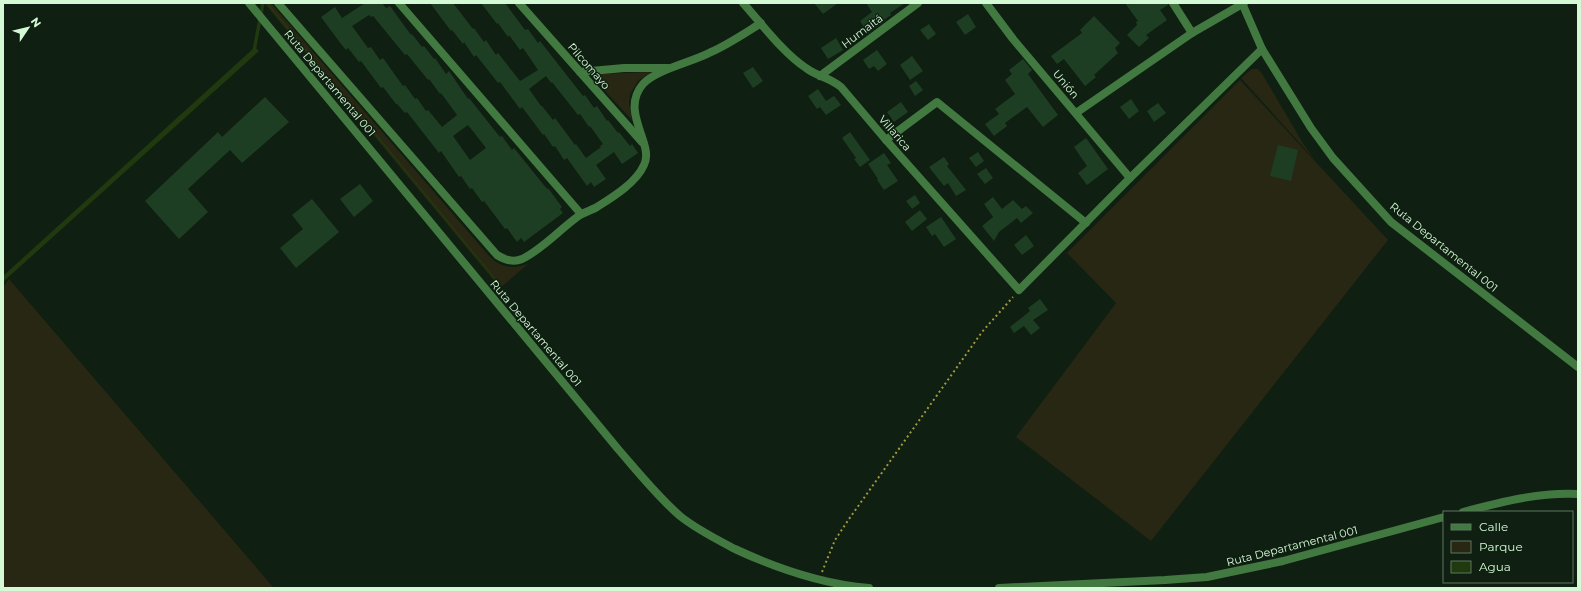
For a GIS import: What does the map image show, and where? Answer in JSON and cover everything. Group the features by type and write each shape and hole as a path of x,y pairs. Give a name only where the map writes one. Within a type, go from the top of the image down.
{"street":[{"name":"Ruta Departamental 001","path":"249,3 648,484 681,516 712,537 761,561 800,576 856,587 869,588"},
{"path":"278,3 497,255 508,261 521,260 581,214 596,207 615,195 636,177 645,165 646,159 637,122 635,104 636,96 642,86 653,76 712,52 761,23"},
{"path":"399,3 581,214"},
{"name":"Pilcomayo","path":"519,3 643,144"},
{"name":"Villarica","path":"743,3 783,48 806,68 820,76 832,80 841,87 886,140 1020,290"},
{"name":"Humaitá","path":"820,76 918,3"},
{"name":"Unión","path":"986,3 1013,39 1130,178"},
{"path":"1173,3 1192,33"},
{"name":"Ruta Departamental 001","path":"1243,3 1262,49 1311,128 1332,158 1391,222 1578,367"},
{"path":"1076,114 1192,33 1243,3"},
{"path":"1020,290 1130,178 1262,49"},
{"path":"580,72 624,68 673,68"},
{"path":"886,140 937,102 1086,223"},
{"path":"1467,511 1529,496 1578,494"},
{"name":"Ruta Departamental 001","path":"999,588 1207,577 1283,562 1443,517"}],"path":[{"path":"819,580 835,540 982,332 1020,290"}],"green space":[{"path":"264,3 271,3 494,261 513,267 528,264 500,288"},
{"path":"1252,69 1258,69 1263,75 1304,145 1315,160 1241,78"},
{"path":"651,72 638,81 630,94 629,104 632,120 592,77 596,74"},
{"path":"1240,80 1388,240 1151,541 1016,437 1116,303 1067,253"},
{"path":"9,279 274,588 3,588 3,287"}],"water":[{"path":"266,3 268,3 501,285 500,286"},
{"path":"255,47 259,51 3,282 3,276"}],"building":[{"path":"365,3 382,3 386,8 390,6 411,35 412,34 422,47 424,46 434,59 435,58 446,74 449,71 468,99 469,98 500,137 502,136 512,150 514,148 547,189 548,188 562,207 560,209 563,213 524,242 521,238 517,242 484,201 482,202 472,188 470,189 461,176 459,177 441,151 439,153 407,112 405,113 396,104 383,87 381,88 361,61 359,62 348,48 346,50 321,17 335,7 342,18","holes":["369,15 371,17 373,16 405,55 407,54 440,94 441,93 457,115 442,127 428,110 426,111 417,98 415,99 405,85 403,86 383,58 380,60 371,47 368,48 352,26","468,125 486,148 470,160 453,136"]},
{"path":"430,3 453,3 484,42 486,40 496,55 498,53 520,81 538,70 523,48 520,50 481,3 505,3 525,30 528,29 538,43 540,41 583,96 585,95 594,108 597,106 607,121 608,120 630,146 632,144 638,153 622,164 614,152 596,165 606,179 594,187 591,182 587,186 567,158 564,160 555,146 553,147 522,107 520,109 500,82 498,83 476,55 474,57 464,42 463,44 452,30 451,31","holes":["546,76 551,83 552,82 578,115 580,114 603,144 586,158 555,118 553,120 529,89"]},
{"path":"814,3 838,3 823,14"},
{"path":"866,3 905,3 890,13 891,15 884,20 885,21 868,33 860,21 872,12"},
{"path":"1125,3 1168,3 1168,5 1160,10 1167,20 1146,35 1149,38 1139,47 1127,35 1137,25 1136,22 1138,21"},
{"path":"968,14 976,27 965,35 956,22"},
{"path":"1094,16 1120,43 1115,48 1118,53 1094,75 1096,77 1085,86 1064,59 1057,64 1051,56 1082,33 1080,30"},
{"path":"929,24 936,34 928,40 920,30"},
{"path":"836,38 843,50 828,59 821,48"},
{"path":"877,50 887,64 878,71 874,66 869,69 863,60"},
{"path":"912,56 923,71 910,80 900,65"},
{"path":"1023,59 1032,70 1028,74 1058,115 1043,127 1027,107 1005,123 1007,126 994,136 985,124 999,114 995,109 1015,94 1005,80 1012,74 1009,70"},
{"path":"753,67 763,81 753,88 743,73"},
{"path":"916,81 923,90 915,96 909,86"},
{"path":"818,89 826,101 834,96 841,105 826,115 820,107 817,109 808,96"},
{"path":"265,97 289,122 242,163 230,150 188,189 208,212 179,239 145,201 218,132 222,137"},
{"path":"1131,99 1139,111 1129,119 1120,107"},
{"path":"901,102 908,112 894,122 887,112"},
{"path":"1158,103 1166,113 1154,122 1147,111"},
{"path":"850,132 870,160 860,167 854,159 856,158 842,138"},
{"path":"1086,138 1108,169 1087,185 1078,173 1087,166 1074,147"},
{"path":"1278,145 1298,150 1291,181 1270,176"},
{"path":"978,152 984,161 976,167 969,158"},
{"path":"884,153 891,163 887,165 898,181 884,190 868,164"},
{"path":"944,157 949,164 947,166 966,190 956,196 948,183 944,186 929,167"},
{"path":"986,168 993,178 985,184 977,174"},
{"path":"360,184 373,201 354,217 340,199"},
{"path":"915,195 920,203 912,209 906,201"},
{"path":"993,197 1002,209 1013,200 1022,209 1026,206 1033,213 1021,223 1017,218 999,232 994,241 982,226 993,217 984,204"},
{"path":"312,199 339,232 296,268 280,248 303,229 292,215"},
{"path":"920,210 927,219 912,231 905,222"},
{"path":"941,217 956,239 944,247 935,234 932,236 926,227"},
{"path":"1026,235 1034,246 1022,255 1014,245"},
{"path":"1040,299 1048,310 1033,320 1040,328 1031,335 1024,326 1014,333 1010,327 1030,311 1028,308"}],"waterway":[{"path":"254,51 263,3"}]}
